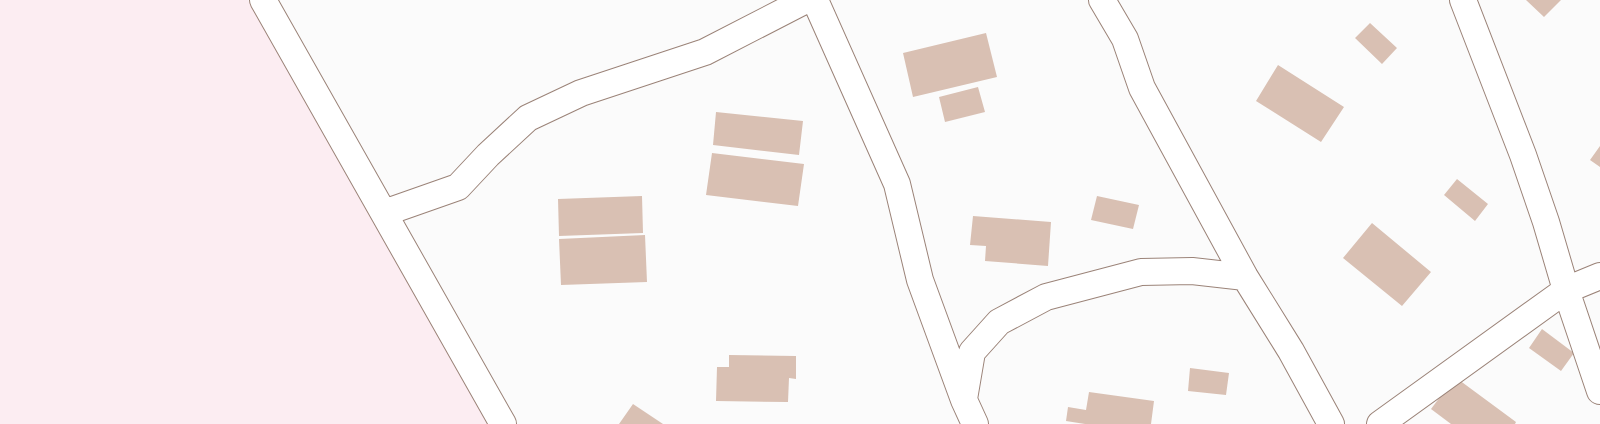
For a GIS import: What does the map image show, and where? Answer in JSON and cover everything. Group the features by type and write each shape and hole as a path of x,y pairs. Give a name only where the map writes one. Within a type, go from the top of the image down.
{"street":[{"path":"263,0 503,424"},
{"path":"384,213 458,187 488,155 528,118 581,93 706,52 806,0"},
{"path":"815,0 897,184 920,280 974,424"},
{"path":"1102,0 1126,39 1142,88 1245,277 1291,351 1332,424"},
{"path":"1463,0 1526,164 1546,222 1566,290 1596,363 1600,391"},
{"path":"964,400 972,352 999,322 1046,297 1141,272 1192,271 1245,277"},
{"path":"1380,424 1566,290 1600,276"}],"shaded area":[{"path":"0,0 248,0 489,424 0,424"}],"building":[{"path":"1526,0 1561,0 1544,17"},
{"path":"1370,23 1397,48 1382,64 1355,38"},
{"path":"986,33 997,77 913,97 903,53"},
{"path":"1278,65 1344,107 1321,142 1256,101"},
{"path":"978,87 985,112 945,122 939,97"},
{"path":"716,112 803,121 799,155 713,145"},
{"path":"1600,146 1600,167 1590,160"},
{"path":"712,153 804,164 798,206 706,195"},
{"path":"1457,179 1488,204 1475,221 1444,195"},
{"path":"642,196 643,233 559,236 558,199"},
{"path":"1097,196 1139,205 1133,229 1091,220"},
{"path":"973,216 1051,222 1048,266 985,261 986,246 970,245"},
{"path":"1372,223 1431,272 1402,306 1343,258"},
{"path":"645,235 647,282 561,285 559,239"},
{"path":"1542,329 1574,353 1561,371 1529,348"},
{"path":"729,355 796,356 796,379 789,378 788,402 716,401 717,367 729,367"},
{"path":"1190,368 1229,373 1226,395 1188,391"},
{"path":"1455,377 1516,422 1515,424 1451,424 1431,409"},
{"path":"1089,392 1154,401 1151,424 1085,424 1066,421 1068,407 1086,410"},
{"path":"633,404 663,424 619,424"}]}
